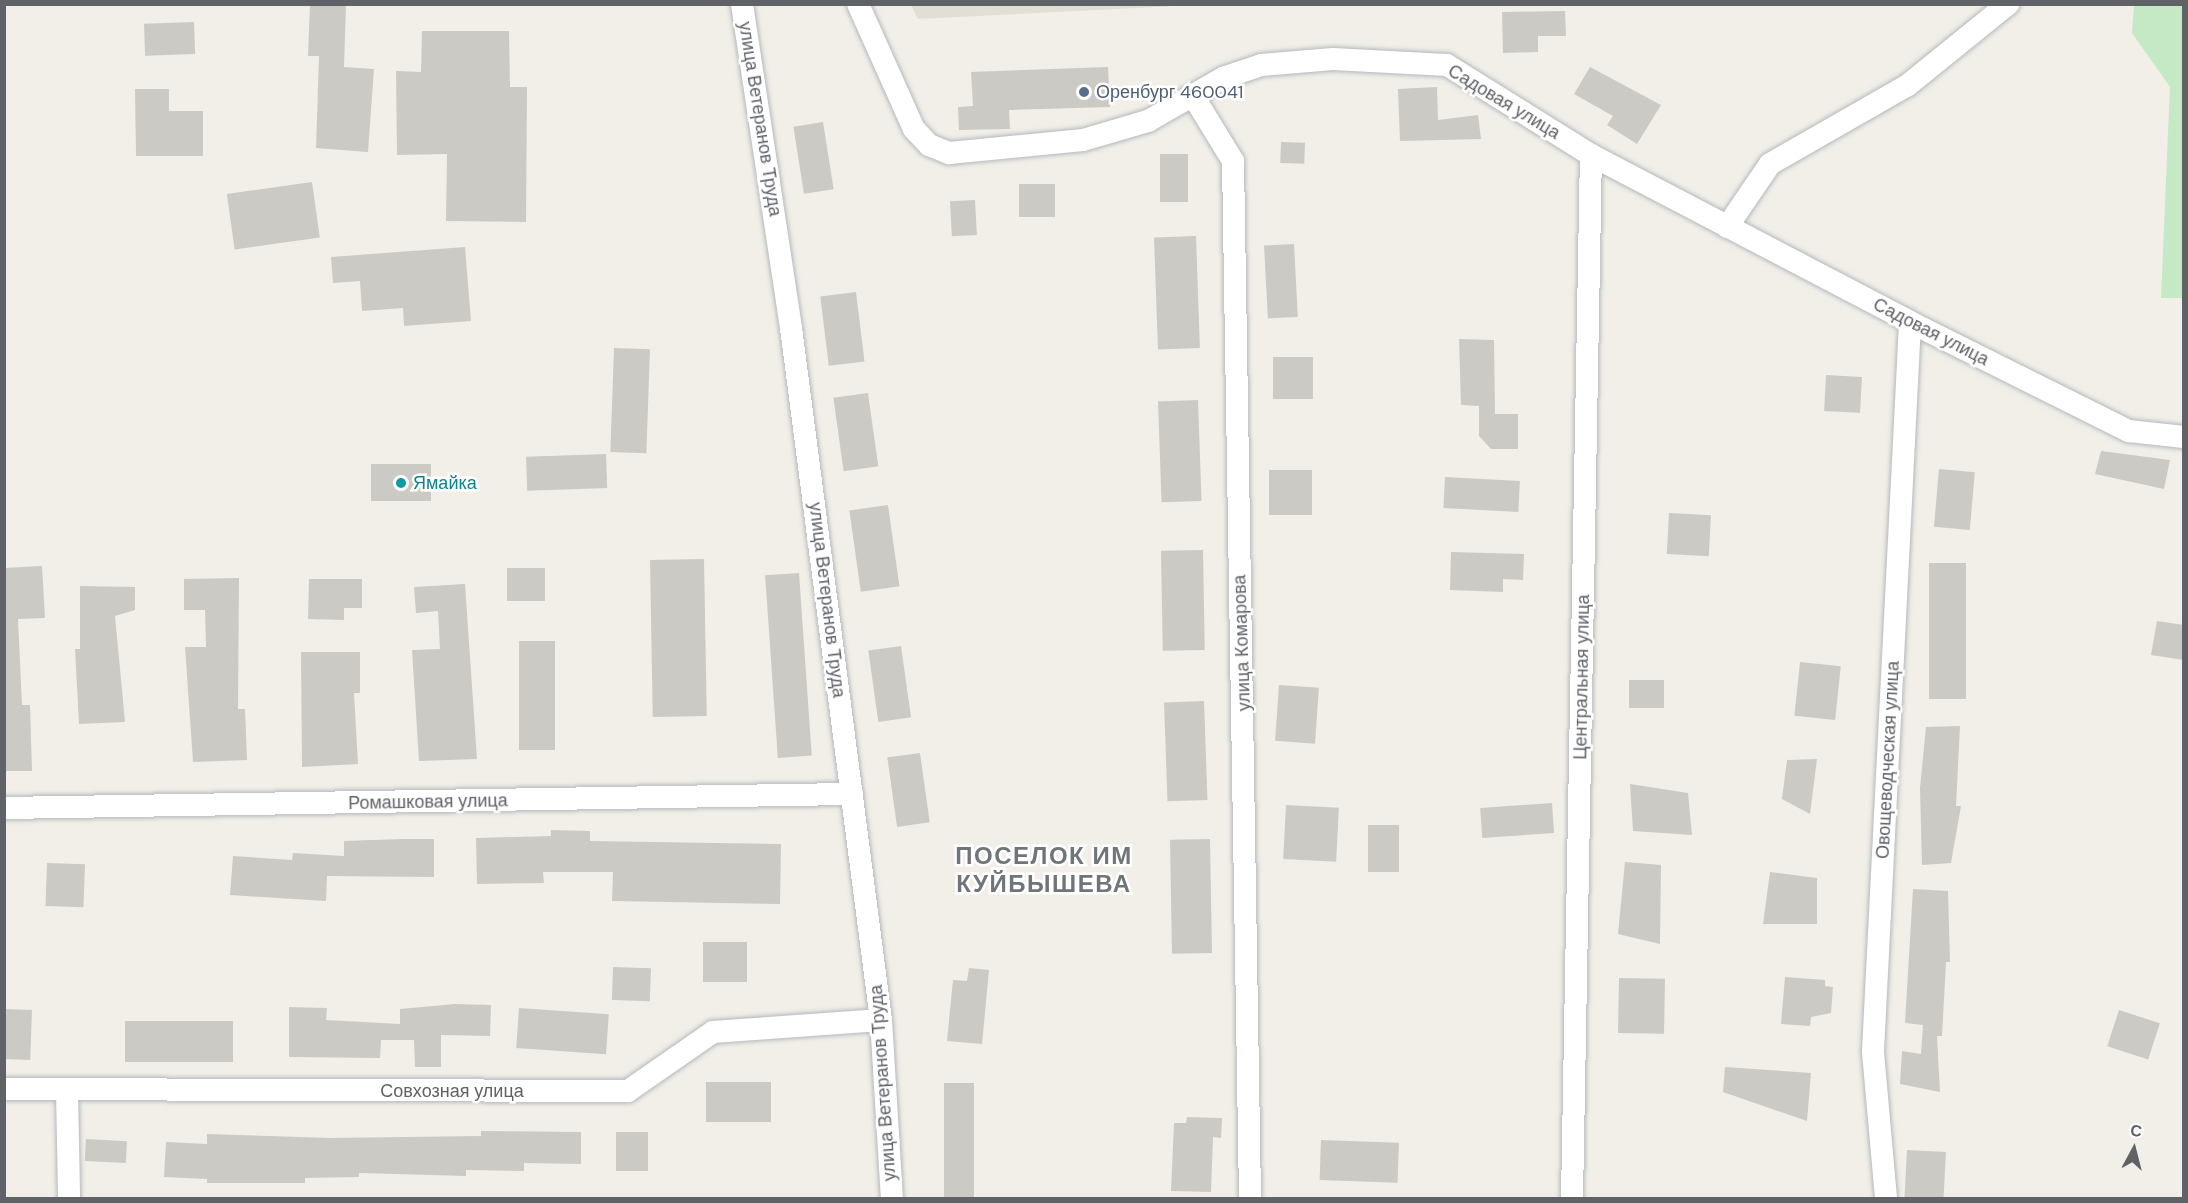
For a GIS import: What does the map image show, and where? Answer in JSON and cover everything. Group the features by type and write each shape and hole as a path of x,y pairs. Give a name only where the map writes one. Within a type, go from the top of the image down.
{"street":[{"name":"улица Ветеранов Труда","path":"742,4 852,794 881,1020 892,1198"},
{"name":"Садовая улица","path":"858,4 914,129 929,145 949,153 1083,140 1148,121 1195,99 1223,78 1262,66 1333,59 1447,65 1591,154 1910,321 2129,431 2184,437"},
{"path":"1727,227 1770,164 1908,85 2008,4"},
{"name":"улица Комарова","path":"1195,99 1233,161 1250,1198"},
{"name":"Центральная улица","path":"1572,1198 1591,154"},
{"name":"Овощеводческая улица","path":"1886,1198 1873,1051 1910,321"},
{"name":"Ромашковая улица","path":"4,808 852,794"},
{"name":"Совхозная улица","path":"4,1089 628,1091 713,1032 881,1020"},
{"path":"67,1090 69,1198"}],"shaded area":[{"path":"911,4 1216,4 918,19 911,5"}],"green space":[{"path":"2134,5 2183,5 2183,298 2161,298 2170,87 2132,33"}],"building":[{"path":"310,4 346,4 344,67 374,69 368,152 316,148 319,56 308,56"},
{"path":"1565,11 1566,36 1538,36 1538,52 1503,53 1502,12"},
{"path":"194,22 195,54 145,56 144,24"},
{"path":"422,31 509,31 510,87 527,87 526,222 446,221 447,154 397,155 396,71 421,72"},
{"path":"1108,67 1110,107 1009,110 1010,129 959,130 958,107 973,106 971,72"},
{"path":"1590,67 1661,105 1637,144 1607,125 1613,116 1574,94"},
{"path":"1437,87 1438,120 1478,115 1481,139 1400,141 1398,89"},
{"path":"135,89 169,89 169,111 203,111 203,156 136,156"},
{"path":"823,122 834,189 804,194 793,127"},
{"path":"1281,142 1305,143 1304,164 1280,163"},
{"path":"1160,154 1188,154 1188,202 1160,202"},
{"path":"312,182 320,237 235,249 227,194"},
{"path":"1019,184 1055,184 1055,217 1019,217"},
{"path":"975,200 977,235 952,236 950,201"},
{"path":"1196,236 1200,348 1158,349 1154,237"},
{"path":"1294,244 1298,317 1268,318 1264,246"},
{"path":"465,247 471,321 404,326 403,308 362,311 360,281 333,283 331,257"},
{"path":"856,292 865,361 829,366 820,296"},
{"path":"1459,339 1494,340 1495,414 1518,414 1518,449 1491,449 1479,436 1479,406 1461,405"},
{"path":"614,348 650,349 646,453 610,452"},
{"path":"1273,357 1313,357 1313,399 1273,399"},
{"path":"1826,375 1862,377 1860,413 1824,411"},
{"path":"868,393 878,466 844,471 833,398"},
{"path":"1198,400 1202,501 1162,502 1158,401"},
{"path":"2101,451 2170,460 2164,489 2095,474"},
{"path":"606,454 607,488 527,491 526,457"},
{"name":"Ямайка","path":"371,464 431,464 431,501 371,501"},
{"path":"1939,469 1975,472 1970,530 1934,527"},
{"path":"1269,470 1312,470 1312,515 1269,515"},
{"path":"1445,477 1520,481 1518,512 1443,508"},
{"path":"888,505 899,586 861,592 849,510"},
{"path":"1669,513 1711,515 1709,556 1667,554"},
{"path":"1203,550 1205,650 1163,651 1161,551"},
{"path":"1451,552 1524,554 1523,580 1503,579 1503,592 1450,590"},
{"path":"704,559 707,716 653,717 650,560"},
{"path":"1929,563 1966,563 1966,699 1929,699"},
{"path":"42,566 45,618 18,619 22,705 30,705 32,771 4,771 4,568"},
{"path":"507,568 545,568 545,601 507,601"},
{"path":"799,573 812,756 778,758 765,575"},
{"path":"239,578 238,709 245,709 247,760 193,762 185,647 206,647 205,610 184,610 184,579"},
{"path":"309,579 362,579 362,608 344,608 344,620 308,619"},
{"path":"465,584 477,759 419,761 412,650 440,649 438,611 416,613 414,587"},
{"path":"80,586 135,587 135,610 115,616 125,722 79,724 75,649 80,649"},
{"path":"2157,621 2184,625 2184,660 2151,655"},
{"path":"519,641 555,641 555,750 519,750"},
{"path":"901,646 911,717 878,722 868,651"},
{"path":"301,652 360,652 360,693 354,693 358,764 302,767"},
{"path":"1800,662 1841,666 1835,720 1794,716"},
{"path":"1629,680 1664,680 1664,708 1629,708"},
{"path":"1279,685 1319,688 1315,744 1275,741"},
{"path":"1204,701 1207,800 1167,801 1164,702"},
{"path":"1960,726 1956,806 1961,806 1951,863 1922,865 1920,788 1926,727"},
{"path":"920,753 930,822 897,827 887,758"},
{"path":"1817,759 1810,814 1782,799 1787,760"},
{"path":"1630,784 1688,793 1692,835 1633,831"},
{"path":"1552,803 1554,833 1482,838 1480,808"},
{"path":"1286,805 1339,808 1336,862 1283,859"},
{"path":"1368,825 1399,825 1399,872 1368,872"},
{"path":"551,830 590,831 590,841 781,844 780,904 612,901 613,872 543,872 544,883 477,884 476,838 551,836"},
{"path":"434,839 434,877 327,876 326,901 230,895 233,856 292,860 293,853 344,856 344,841"},
{"path":"1210,839 1212,953 1172,954 1170,840"},
{"path":"1625,862 1661,865 1660,944 1618,934"},
{"path":"47,863 85,864 83,907 45,906"},
{"path":"1770,872 1817,878 1817,924 1763,924"},
{"path":"1913,889 1948,891 1950,962 1946,962 1942,1036 1937,1036 1940,1092 1900,1084 1902,1051 1921,1054 1923,1025 1905,1023"},
{"path":"703,942 747,942 747,982 703,982"},
{"path":"613,967 651,968 650,1001 612,1000"},
{"path":"969,968 989,970 982,1044 947,1041 953,980 967,981"},
{"path":"1785,977 1825,980 1825,986 1833,987 1831,1013 1811,1017 1810,1026 1781,1024"},
{"path":"1619,978 1665,979 1664,1034 1618,1033"},
{"path":"455,1004 491,1005 490,1036 441,1035 441,1067 415,1067 414,1040 381,1040 380,1058 289,1057 289,1007 327,1008 326,1020 400,1024 400,1009"},
{"path":"519,1008 609,1014 606,1054 516,1048"},
{"path":"4,1009 32,1010 30,1060 4,1059"},
{"path":"2119,1010 2160,1023 2148,1059 2107,1046"},
{"path":"125,1021 233,1021 233,1062 125,1062"},
{"path":"1725,1067 1811,1073 1807,1121 1723,1092"},
{"path":"706,1082 771,1082 771,1122 706,1122"},
{"path":"944,1083 974,1083 974,1198 944,1198"},
{"path":"1187,1117 1222,1118 1221,1138 1213,1137 1211,1192 1171,1191 1174,1123 1186,1123"},
{"path":"481,1131 581,1132 581,1164 524,1163 524,1171 466,1170 466,1176 359,1173 359,1177 305,1178 305,1183 207,1183 207,1179 164,1177 166,1142 207,1144 207,1134 330,1138 481,1136"},
{"path":"616,1132 648,1132 648,1171 616,1171"},
{"path":"86,1139 127,1141 126,1163 85,1161"},
{"path":"1321,1140 1399,1143 1398,1183 1320,1180"},
{"path":"1907,1150 1946,1152 1944,1198 1905,1197"}],"place":[{"name":"Оренбург 460041","path":"1084,92"},
{"name":"Ямайка","path":"401,483"}],"district":[{"name":"ПОСЕЛОК ИМ КУЙБЫШЕВА","path":"1044,870"}]}
